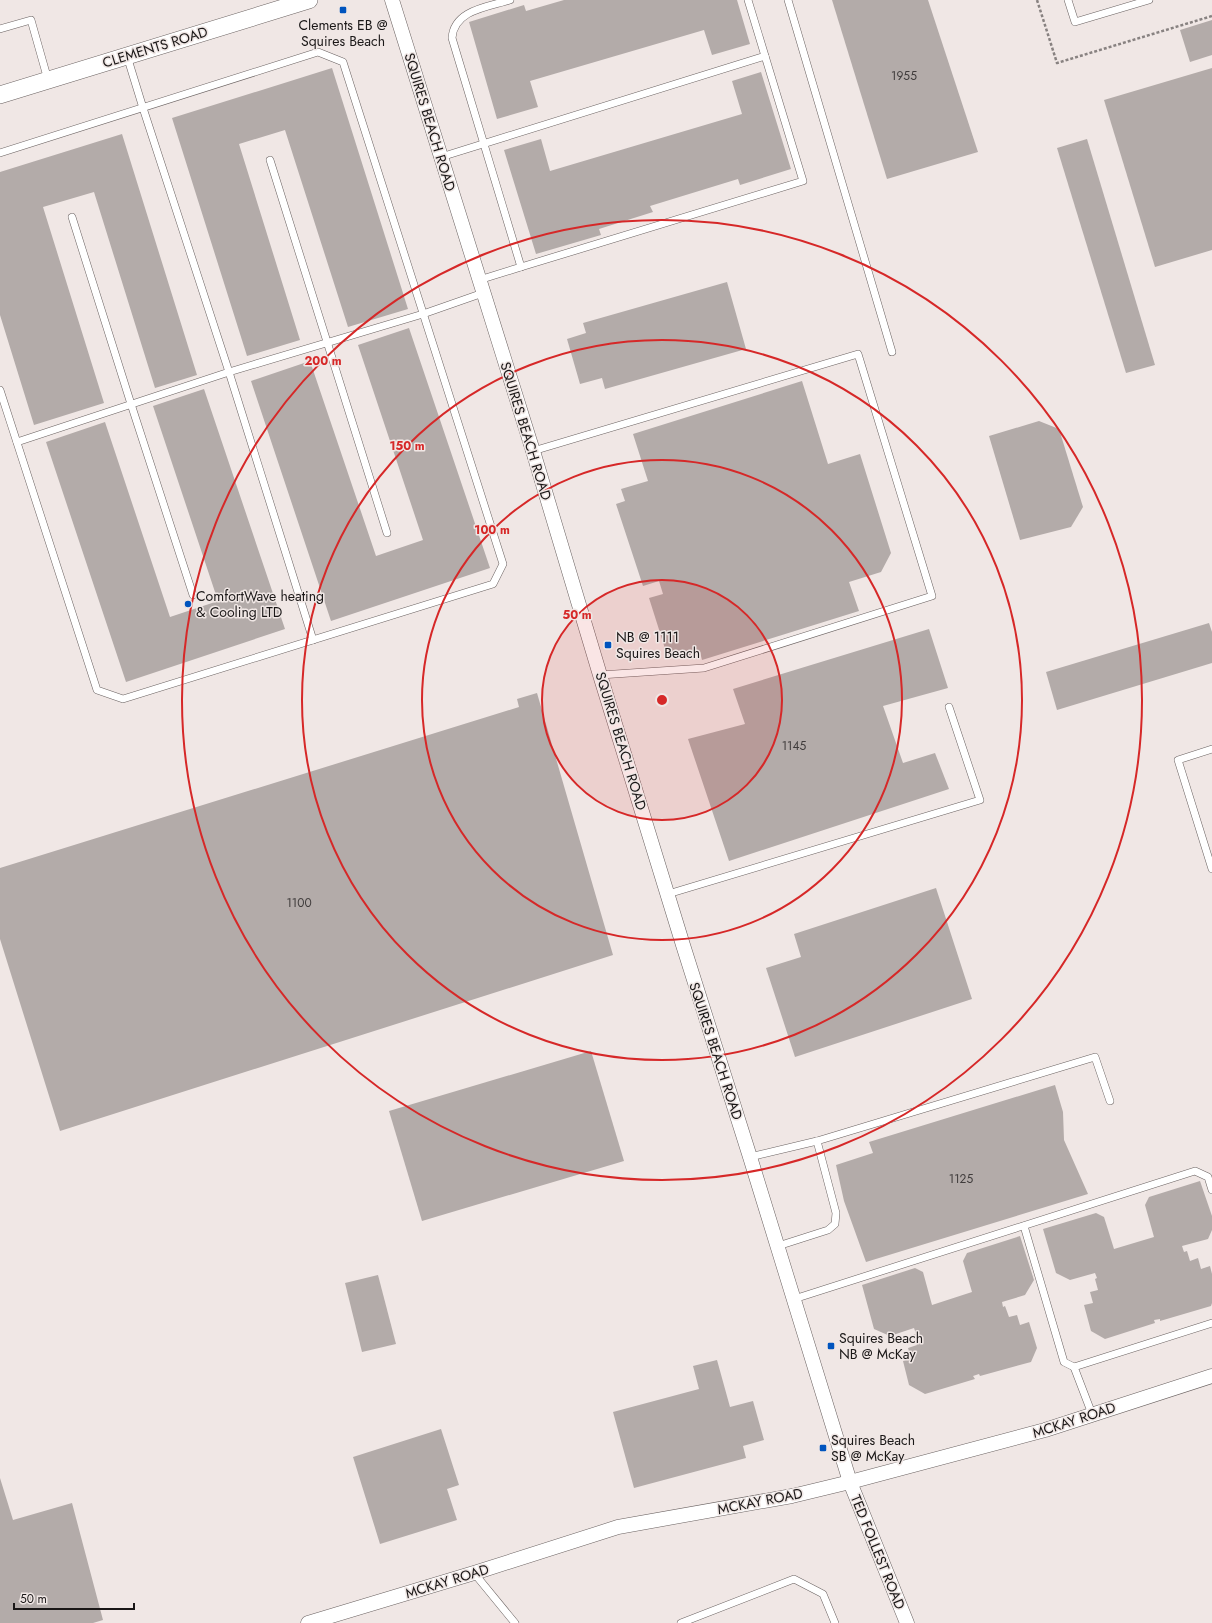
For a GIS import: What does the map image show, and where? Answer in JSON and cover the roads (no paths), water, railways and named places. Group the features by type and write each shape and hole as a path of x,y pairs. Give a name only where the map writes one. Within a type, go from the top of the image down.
{"street":[{"name":"CLEMENTS ROAD","path":"0,95 309,0"},
{"name":"SQUIRES BEACH ROAD","path":"392,0 533,451 683,945 778,1246 850,1482"},
{"name":"MCKAY ROAD","path":"308,1623 474,1573 618,1527 792,1496 850,1482 1045,1430 1212,1376"},
{"name":"TED FOLLEST ROAD","path":"850,1482 907,1623"}],"lane":[{"path":"510,0 468,13 456,23 452,30 453,48 521,268"},
{"path":"17,442 229,372 423,314 521,268 803,180 748,0"},
{"path":"788,0 892,352"},
{"path":"1068,0 1075,22 1149,0"},
{"path":"0,29 31,20 48,80"},
{"path":"0,153 318,52 343,62 503,564 493,584 123,699 97,690 0,390"},
{"path":"127,55 313,640"},
{"path":"442,157 765,56"},
{"path":"270,160 387,533"},
{"path":"72,216 130,404 193,594"},
{"path":"533,451 858,354 932,596 704,668 600,675"},
{"path":"668,894 980,800 949,707"},
{"path":"1212,749 1178,760 1212,869"},
{"path":"750,1157 817,1141 1095,1057 1110,1101"},
{"path":"778,1246 828,1230 835,1224 836,1213 817,1141"},
{"path":"794,1299 1195,1171 1208,1177 1212,1190"},
{"path":"1024,1226 1064,1362 1074,1367 1092,1414"},
{"path":"1074,1367 1212,1322"},
{"path":"474,1573 515,1623"},
{"path":"681,1623 794,1579 823,1594 835,1623"}],"place":[{"name":"Clements EB @ Squires Beach","path":"343,10"},
{"name":"ComfortWave heating & Cooling LTD","path":"188,604"},
{"name":"NB @ 1111 Squires Beach","path":"608,645"},
{"name":"Squires Beach NB @ McKay","path":"831,1346"},
{"name":"Squires Beach SB @ McKay","path":"823,1448"}]}
